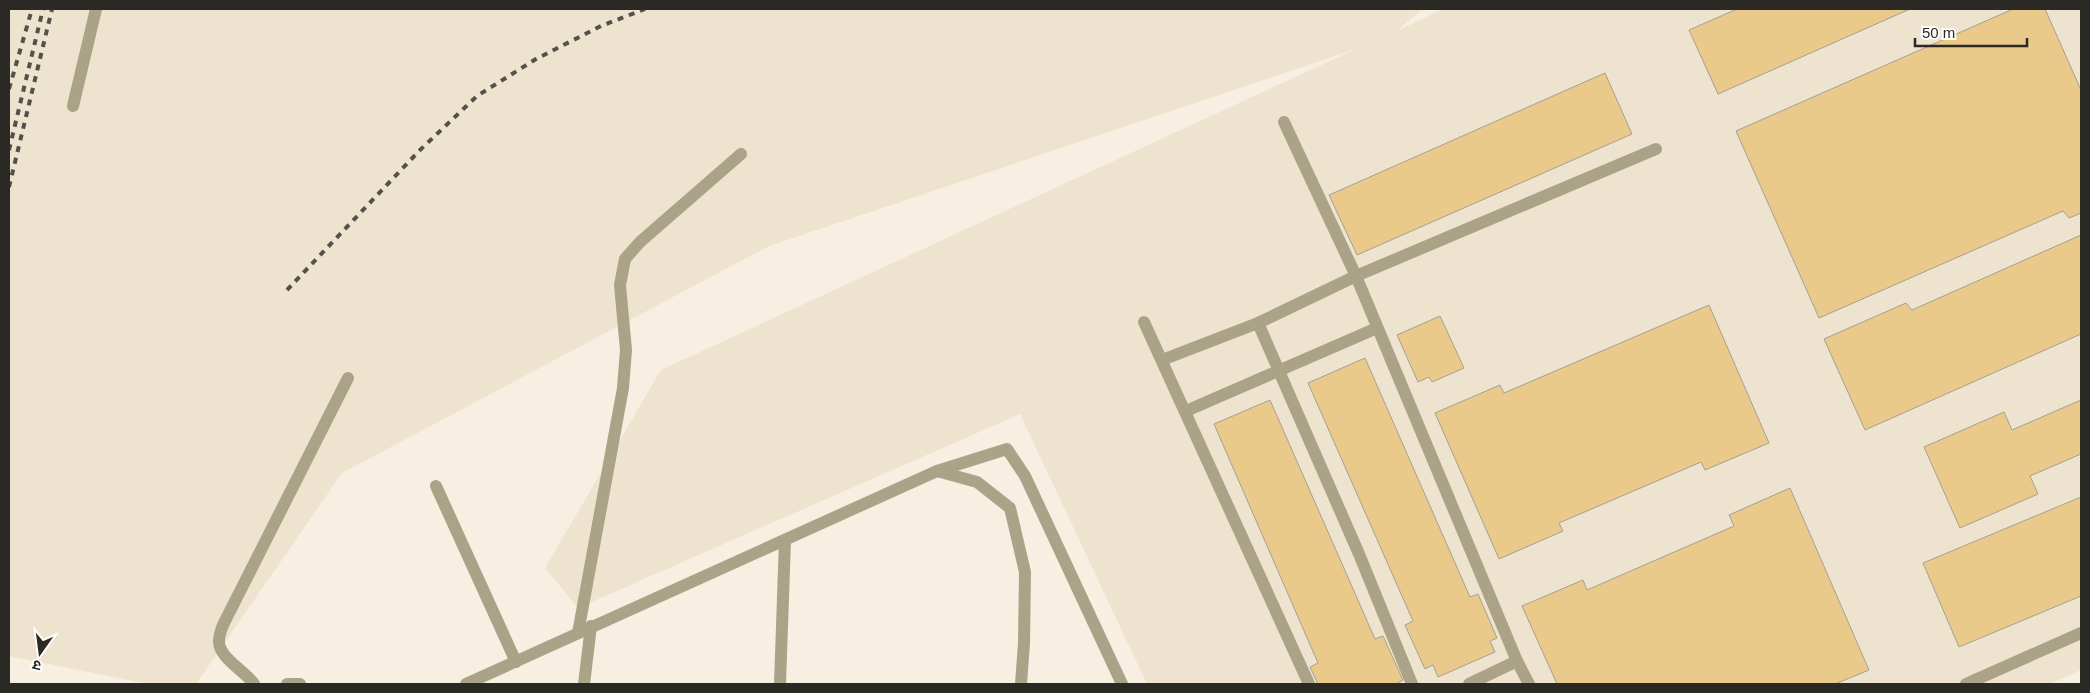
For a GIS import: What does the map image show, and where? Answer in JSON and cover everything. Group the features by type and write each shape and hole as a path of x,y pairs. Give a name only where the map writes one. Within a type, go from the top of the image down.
{"street":[{"path":"73,106 96,9"},
{"path":"1284,122 1356,276 1517,661 1529,684"},
{"path":"1162,360 1258,323 1356,276 1656,149"},
{"path":"578,633 624,388 626,350 620,285 626,259 640,242 741,154"},
{"path":"1144,322 1309,684"},
{"path":"1258,323 1359,554 1412,684"},
{"path":"1186,411 1377,328"},
{"path":"254,684 220,650 219,641 223,624 348,378"},
{"path":"466,684 937,471 1007,449 1025,476 1122,684"},
{"path":"937,471 977,482 1010,508 1025,572 1024,643 1020,684"},
{"path":"436,486 516,662"},
{"path":"780,684 785,540"},
{"path":"584,684 591,626"},
{"path":"1966,684 2081,633"},
{"path":"1469,684 1517,661"},
{"path":"287,684 300,684"}],"shaded area":[{"path":"9,9 1422,9 1397,31 1443,9 2081,9 2081,670 2049,684 1147,684 1020,414 578,608 545,568 661,370 1356,49 769,246 342,473 196,684 149,684 9,656"}],"building":[{"path":"1737,9 1910,9 1718,94 1689,30"},
{"path":"2013,9 2045,9 2081,90 2081,213 2069,218 2063,211 1819,318 1736,131"},
{"path":"1605,73 1632,134 1357,255 1329,195"},
{"path":"2081,235 2081,334 1865,430 1824,339 1906,303 1912,310"},
{"path":"1709,305 1769,443 1705,470 1701,462 1559,523 1563,531 1499,559 1435,413 1500,385 1504,393"},
{"path":"1440,316 1464,368 1432,382 1429,377 1418,382 1397,335"},
{"path":"1365,358 1470,597 1478,594 1497,638 1490,641 1495,652 1438,677 1433,665 1425,669 1405,625 1413,621 1308,383"},
{"path":"1270,400 1375,639 1383,636 1403,680 1396,684 1318,684 1310,667 1318,663 1214,424"},
{"path":"2081,400 2081,454 2030,476 2038,494 1960,528 1924,447 2004,412 2012,430"},
{"path":"1790,488 1869,670 1835,684 1557,684 1522,606 1583,580 1587,590 1734,526 1729,515"},
{"path":"2081,497 2081,596 1959,647 1923,563"}],"railway":[{"path":"9,89 32,9"},
{"path":"9,150 43,9"},
{"path":"9,187 52,9"},
{"path":"287,290 420,150 477,96 536,59 601,26 645,9"}]}
